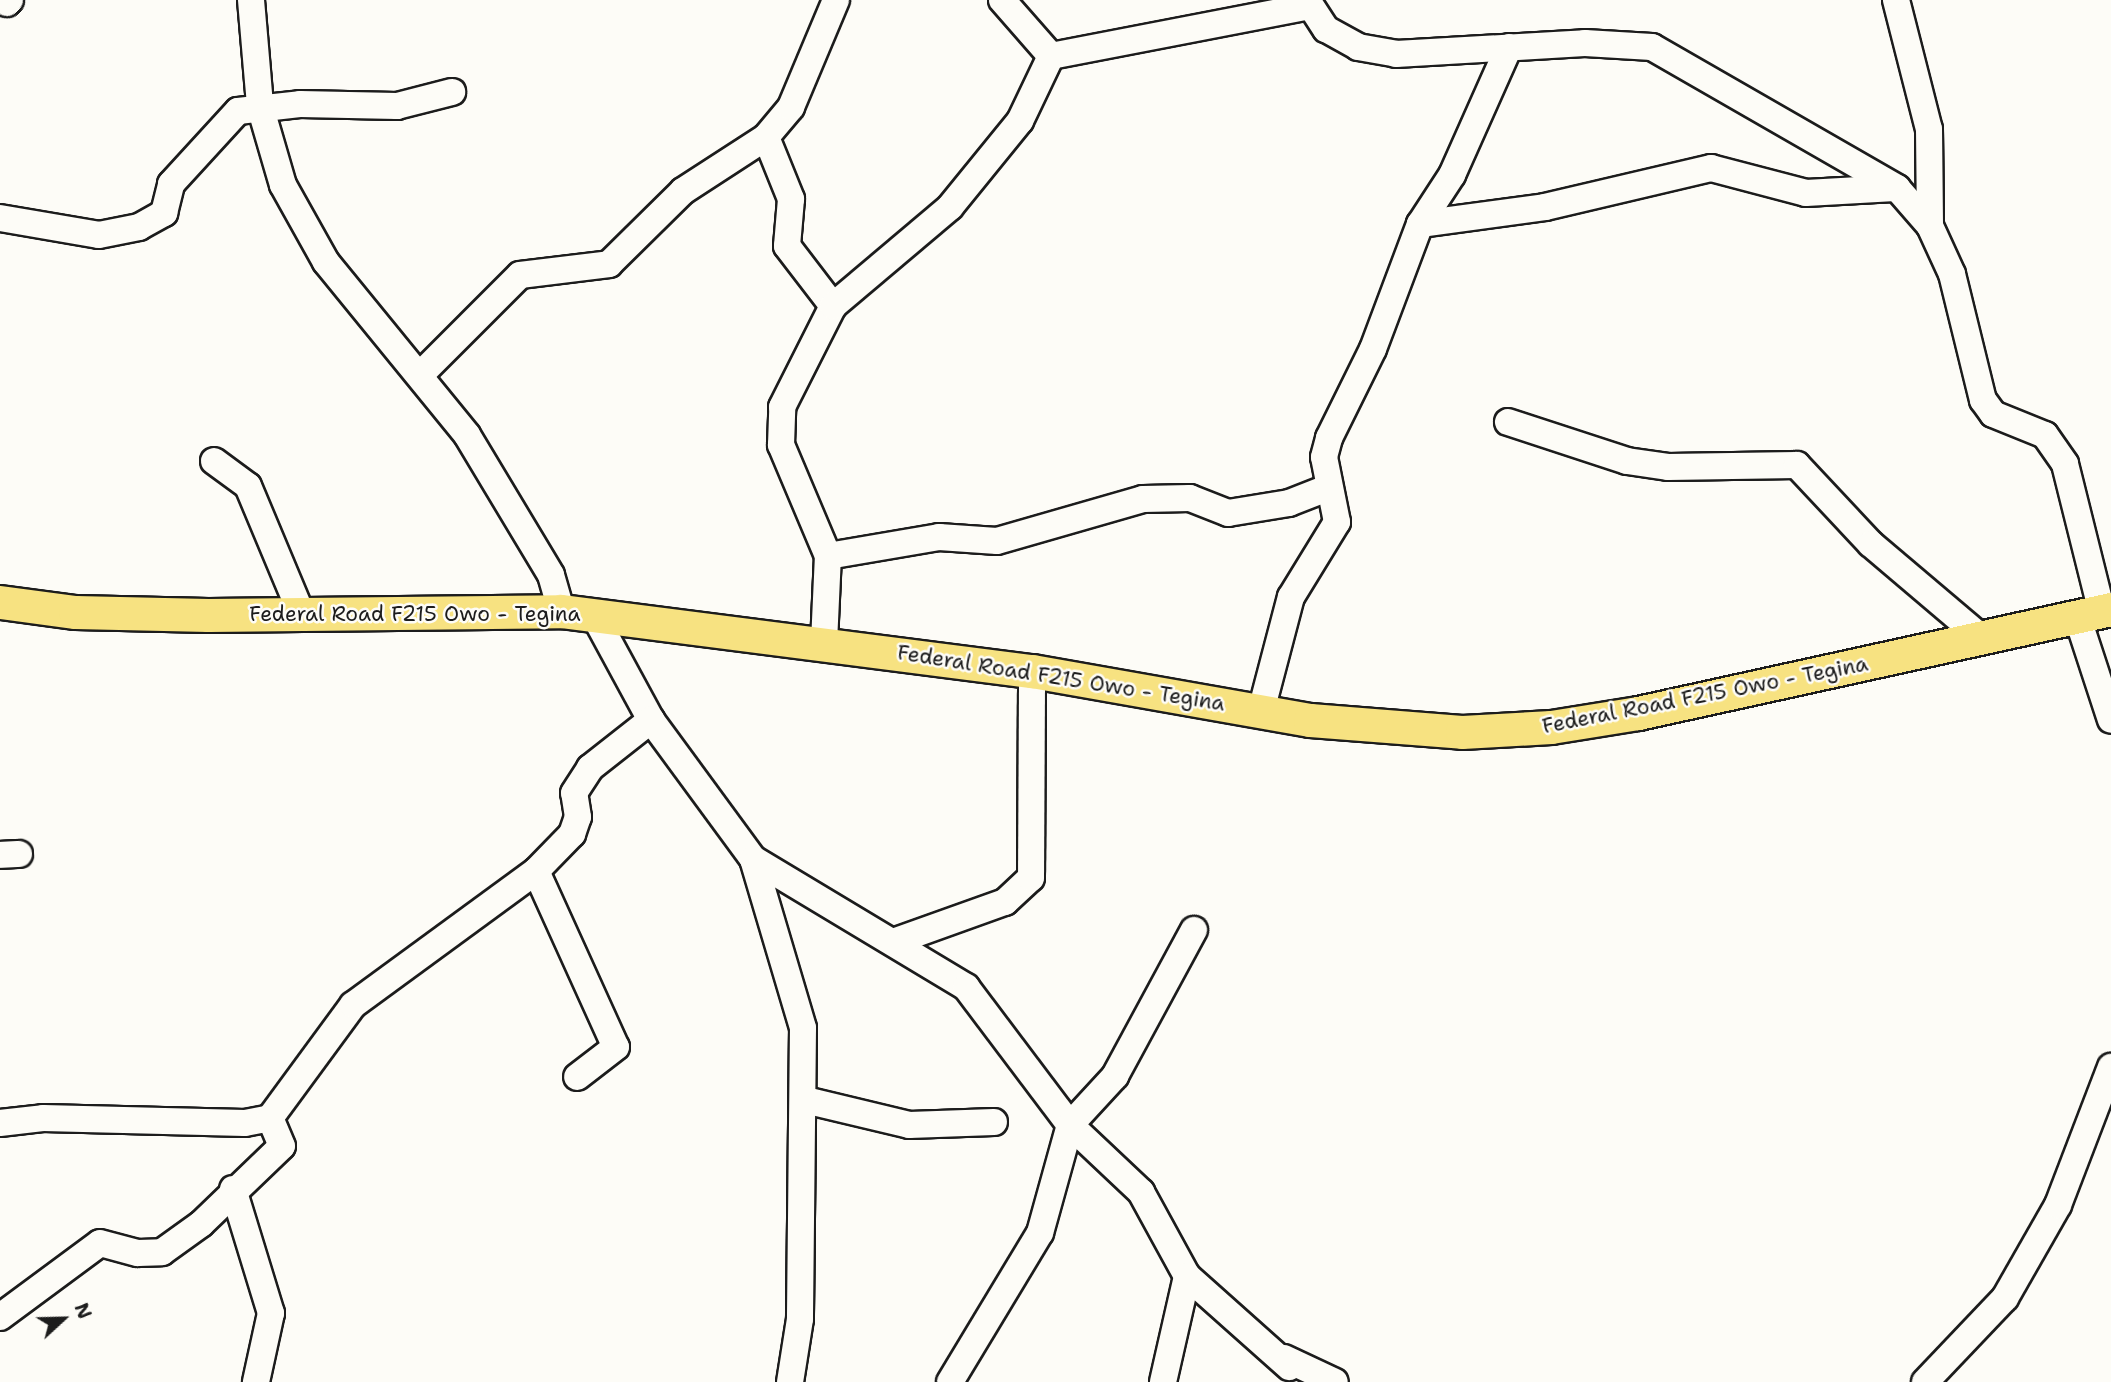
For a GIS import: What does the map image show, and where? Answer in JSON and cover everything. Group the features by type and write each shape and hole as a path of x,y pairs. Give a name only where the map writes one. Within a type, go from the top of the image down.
{"main road":[{"name":"Federal Road F215 Owo - Tegina","path":"0,602 75,612 561,611 1032,671 1261,710 1395,729 1551,727 1983,639 2097,613"}],"street":[{"path":"251,0 260,106 283,185 326,262 420,375 521,520 551,575 561,611"},
{"path":"420,375 520,275 610,264 683,191 766,137 791,107 835,0"},
{"path":"1002,0 1051,56"},
{"path":"1896,0 1929,129 1930,226"},
{"path":"1051,56 1308,3 1326,29 1358,47 1396,54 1509,47 1652,47 1897,188 1930,226 1952,274 1983,400 1993,414 2045,435 2065,464 2097,613 2111,720"},
{"path":"1261,710 1293,590 1337,522 1327,488 1324,457 1329,438 1373,349 1420,224 1452,175 1509,47"},
{"path":"824,643 828,555 781,445 782,407 833,306 950,208 1020,121 1051,56"},
{"path":"0,218 99,235 139,227 164,213 171,184 223,124 238,111 260,106 397,106 452,92"},
{"path":"766,137 791,199 787,246 833,306"},
{"path":"1420,224 1545,207 1711,168 1806,193 1897,188"},
{"path":"1508,422 1627,461 1668,467 1797,465 1871,544 1983,639"},
{"path":"214,461 248,486 301,613"},
{"path":"828,555 939,537 997,541 1154,497 1190,498 1228,513 1289,503 1327,488"},
{"path":"594,615 651,720 753,859 803,1028 805,1100 799,1353 790,1382"},
{"path":"893,942 1005,902 1031,878 1032,671"},
{"path":"0,1123 43,1118 245,1124 270,1118 352,1005 536,871 572,834 578,817 574,793 590,768 651,720"},
{"path":"753,859 966,987 1070,1125 1142,1192 1187,1276 1287,1362 1335,1382"},
{"path":"536,871 615,1042 614,1052 577,1077"},
{"path":"950,1382 1040,1233 1070,1125 1115,1076 1194,930"},
{"path":"1925,1382 2005,1298 2058,1205 2111,1067"},
{"path":"805,1100 909,1125 994,1122"},
{"path":"0,1317 100,1243 138,1253 162,1252 201,1224 233,1189 282,1146 270,1118"},
{"path":"233,1189 271,1313 256,1382"},
{"path":"1163,1382 1187,1276"}]}
